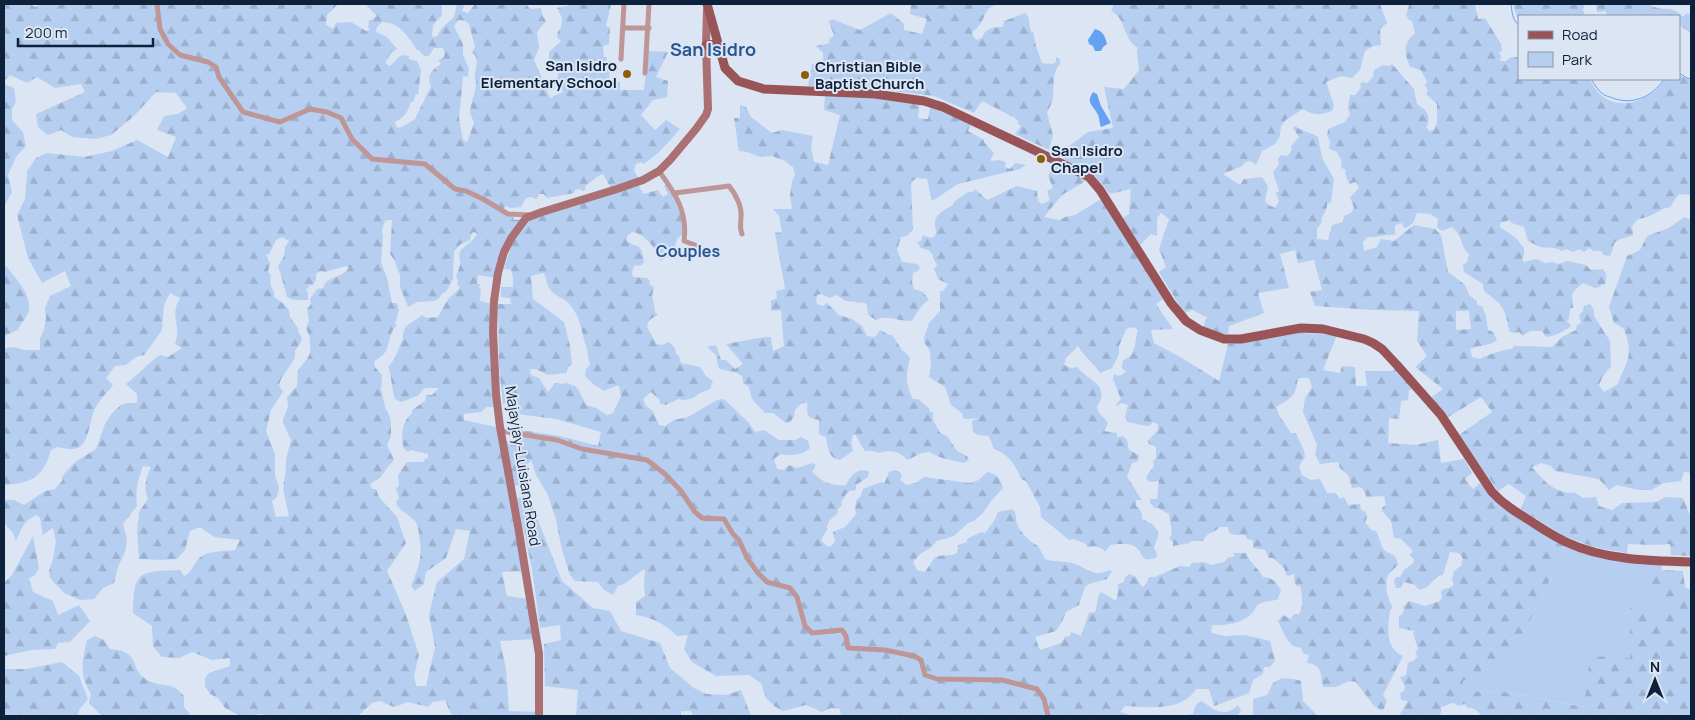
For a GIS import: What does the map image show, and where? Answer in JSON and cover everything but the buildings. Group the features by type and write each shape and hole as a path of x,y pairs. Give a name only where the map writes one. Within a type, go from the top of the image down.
{"main road":[{"path":"707,6 725,68 738,81 770,90 875,94 924,101 943,107 1089,177 1100,190 1171,303 1186,321 1200,330 1224,339 1241,339 1301,328 1323,329 1373,343 1382,349 1397,365 1440,415 1492,492 1515,511 1567,542 1593,551 1646,561 1691,562"},
{"path":"706,45 717,44"}],"street":[{"path":"157,4 160,29 168,44 180,55 208,62 216,67 219,77 243,112 280,122 310,109 327,112 341,118 352,139 372,159 425,164 455,189 466,191 483,199 508,214 534,215"},
{"path":"621,59 624,4"},
{"path":"645,73 649,4"},
{"name":"Majayjay-Luisiana Road","path":"539,716 539,654 496,394 494,302 498,273 504,252 526,218 643,180 659,171 692,134 706,115 708,102 707,6"},
{"path":"623,28 649,28"},
{"path":"659,171 675,193 685,220 684,241 695,245 698,254"},
{"path":"675,193 729,186 735,193 742,216 739,227 742,234"},
{"path":"502,431 557,440 582,449 647,460 666,474 681,491 695,512 702,518 724,519 739,540 747,558 767,582 790,588 797,597 805,626 812,632 842,630 846,636 848,648 884,650 914,656 922,660 925,675 937,680 1002,680 1037,689 1044,698 1048,716"}],"green space":[{"path":"4,4 30,4 35,7 42,4 338,4 327,15 326,25 333,29 336,23 351,22 366,31 370,30 368,27 369,20 377,16 367,4 442,4 442,15 433,25 432,37 437,36 442,28 454,17 457,4 465,4 462,11 468,13 475,4 526,4 530,9 541,8 542,15 546,21 537,32 539,48 534,60 550,98 563,92 557,79 560,68 549,59 549,52 561,41 557,37 558,31 561,28 562,18 557,8 576,4 611,4 606,26 610,28 609,44 603,46 604,57 607,57 606,61 612,61 609,82 620,82 620,90 644,90 648,51 668,52 656,77 668,81 667,97 653,100 641,115 655,130 666,120 680,129 654,157 643,164 641,162 636,164 634,170 639,180 611,189 603,174 585,186 586,189 584,191 579,189 575,190 574,193 547,198 544,194 539,194 537,199 526,198 521,207 511,208 505,206 503,213 513,216 514,220 524,219 518,226 496,278 478,275 477,284 480,284 479,288 481,289 480,301 492,304 497,407 486,407 481,412 464,414 464,420 500,428 524,571 502,572 507,596 529,599 535,639 500,641 506,669 509,711 539,712 538,716 452,716 445,700 433,702 428,707 408,702 394,707 380,701 372,703 358,716 265,716 261,714 240,716 225,708 218,698 210,694 205,686 205,678 209,673 230,666 230,658 212,660 192,652 179,658 162,657 153,646 152,626 133,613 134,599 138,581 147,573 180,570 184,576 200,557 214,552 235,550 240,540 214,537 200,527 190,531 185,550 177,559 139,559 137,532 139,512 148,499 146,483 151,467 143,466 137,486 137,506 123,524 127,538 125,552 118,567 114,583 103,588 94,599 80,600 64,593 50,578 49,571 56,541 53,528 43,535 40,518 37,515 26,522 16,541 13,533 4,523 4,500 14,500 24,505 45,491 55,489 62,481 63,475 75,462 96,449 105,424 112,413 121,405 137,403 137,394 126,384 160,355 168,357 182,348 175,344 177,331 175,315 180,298 170,293 164,305 162,330 144,355 136,357 126,365 115,366 106,378 113,385 96,406 87,436 81,446 76,449 58,447 51,450 44,467 35,477 22,483 4,485 4,349 14,347 26,350 40,350 40,338 44,330 46,318 45,308 50,296 71,286 65,271 42,283 28,258 17,215 25,199 27,171 36,158 47,153 84,157 112,151 137,140 168,157 176,137 157,130 164,116 178,114 187,108 176,93 156,92 134,116 111,135 96,139 72,137 61,130 48,135 38,127 36,114 85,92 81,84 55,88 37,77 27,83 10,75 4,81","holes":["458,20 466,21 469,24 475,47 472,52 477,60 475,92 470,111 474,123 467,142 463,140 459,118 463,77 468,77 469,69 463,55 463,44 454,26","382,22 398,27 424,56 429,56 434,48 443,48 445,54 443,58 438,60 441,64 431,73 429,79 431,86 415,119 402,127 397,128 395,122 403,116 416,94 418,95 421,70 417,61 409,59 409,56 402,55 390,66 385,63 391,53 397,49 387,37 376,32 377,27","392,220 390,254 400,274 400,287 408,307 417,302 434,301 446,292 453,279 454,251 461,244 470,240 473,232 477,233 474,239 460,252 460,265 456,277 460,288 448,299 438,317 426,318 422,315 406,327 397,354 388,367 395,399 399,401 402,402 419,395 423,389 439,388 432,395 426,395 425,401 412,410 404,425 402,434 404,449 408,452 410,450 428,454 428,458 423,462 407,462 398,475 399,486 396,488 399,498 396,502 397,505 415,521 419,530 420,556 411,586 415,591 424,584 426,572 446,558 456,529 470,531 464,559 437,582 429,615 435,647 426,686 416,686 414,675 419,655 405,612 387,571 406,543 397,517 379,497 376,489 372,489 370,484 380,478 394,460 387,445 391,436 391,422 381,389 382,375 375,367 374,362 386,351 391,334 397,325 395,324 399,310 397,303 392,303 387,278 381,262 382,230 385,221","282,237 289,241 278,266 287,297 294,300 308,300 306,290 310,285 313,285 316,274 320,271 325,272 346,266 349,268 342,274 327,281 323,288 317,289 310,299 311,304 307,309 309,321 306,328 310,338 310,353 298,370 297,386 287,397 288,407 283,419 291,440 286,459 283,489 289,516 276,517 272,501 277,497 279,488 275,475 275,454 266,431 271,410 283,392 279,385 281,379 295,358 295,351 302,340 298,328 290,317 289,310 274,297 270,280 271,275 268,272 270,263 266,255 269,254 276,240"]},
{"path":"911,4 998,4 986,12 980,24 973,31 972,34 976,40 982,38 985,32 990,29 1003,27 1004,21 1025,13 1028,16 1031,32 1033,31 1042,63 1052,64 1056,62 1056,57 1060,59 1055,75 1053,99 1047,113 1053,135 1049,150 1015,134 1021,126 1015,118 982,101 974,113 934,96 870,88 808,86 812,64 823,63 823,53 816,46 830,43 829,40 834,35 829,22 832,19 860,30 891,13 904,24 904,30 922,34 927,19 910,14"},
{"path":"1114,4 1380,4 1387,23 1380,29 1381,45 1373,46 1365,51 1360,70 1352,78 1341,76 1326,82 1334,105 1332,111 1317,114 1303,109 1287,119 1281,126 1280,136 1275,144 1262,151 1256,165 1251,161 1245,162 1242,166 1223,174 1240,185 1244,179 1262,177 1268,186 1265,201 1275,208 1279,201 1276,193 1279,191 1273,172 1279,164 1278,159 1281,155 1288,156 1292,149 1291,146 1299,137 1293,128 1295,126 1318,137 1322,158 1334,179 1331,202 1327,204 1322,222 1317,229 1317,239 1328,240 1332,225 1343,222 1344,216 1351,213 1354,208 1350,197 1359,188 1356,182 1349,184 1345,173 1346,170 1342,168 1337,152 1329,149 1328,129 1345,122 1350,114 1348,108 1350,95 1355,95 1361,88 1360,84 1362,82 1367,83 1373,77 1374,70 1383,65 1389,66 1392,64 1414,89 1417,104 1427,113 1429,119 1426,127 1429,131 1434,130 1437,122 1437,104 1426,94 1428,90 1425,85 1427,82 1421,70 1410,67 1407,57 1406,48 1408,41 1415,33 1412,21 1406,15 1409,5 1475,4 1478,19 1485,18 1501,44 1500,61 1506,61 1511,57 1518,57 1518,80 1590,80 1599,93 1609,100 1627,103 1645,98 1664,80 1680,80 1680,75 1691,80 1691,195 1679,194 1670,207 1638,219 1632,226 1633,235 1615,242 1610,256 1589,248 1584,252 1579,249 1573,252 1566,249 1562,251 1556,248 1542,247 1528,241 1524,227 1509,220 1501,222 1500,227 1516,238 1524,248 1522,259 1524,262 1536,259 1545,263 1552,262 1558,264 1567,261 1586,265 1591,270 1603,269 1606,273 1605,285 1602,284 1600,287 1595,288 1583,283 1572,294 1573,308 1570,308 1567,321 1571,326 1556,335 1546,337 1542,331 1530,331 1523,336 1519,332 1513,333 1509,331 1506,315 1498,302 1484,291 1483,284 1464,272 1463,265 1467,262 1469,254 1456,231 1452,227 1442,231 1437,227 1438,219 1430,214 1417,213 1413,223 1406,228 1403,227 1402,223 1395,225 1395,235 1368,237 1363,242 1364,251 1377,247 1381,239 1394,241 1414,225 1435,229 1441,235 1448,272 1465,285 1470,296 1477,301 1477,305 1482,306 1488,330 1493,332 1497,340 1470,349 1472,357 1480,359 1496,352 1512,349 1514,346 1552,347 1562,337 1576,330 1577,325 1581,323 1579,315 1583,311 1584,306 1590,304 1594,310 1594,316 1610,341 1611,366 1599,385 1604,392 1618,384 1629,354 1628,340 1625,332 1623,328 1614,323 1609,307 1627,256 1640,250 1647,236 1669,228 1684,217 1691,220 1691,473 1684,472 1681,481 1664,483 1651,490 1638,490 1617,485 1609,490 1599,479 1555,471 1551,466 1541,463 1532,467 1542,479 1555,488 1564,492 1575,493 1583,498 1596,497 1599,506 1612,510 1622,503 1656,502 1666,497 1683,498 1691,514 1691,556 1671,555 1670,544 1628,544 1627,553 1594,547 1564,536 1521,509 1526,496 1509,484 1498,491 1459,435 1492,412 1481,397 1447,418 1430,398 1443,389 1415,367 1427,356 1417,341 1419,311 1315,306 1310,292 1322,290 1314,260 1298,263 1295,250 1280,254 1289,288 1258,293 1264,313 1229,326 1228,334 1216,333 1203,327 1207,317 1192,310 1184,313 1159,272 1166,267 1159,249 1169,219 1161,213 1157,218 1157,236 1151,234 1140,245 1123,218 1129,214 1131,189 1110,194 1095,176 1063,159 1069,146 1088,132 1113,128 1104,87 1124,89 1139,70 1138,48 1129,39 1116,14 1111,11","holes":["1456,311 1469,311 1471,329 1456,330"]},
{"path":"1513,4 1585,4 1583,10 1585,15 1518,15 1518,19"},
{"path":"1596,4 1649,4 1657,8 1674,10 1680,15 1607,15 1606,11 1597,12"},
{"path":"1687,13 1691,15 1691,33 1680,26 1680,15 1682,17"},
{"path":"4,84 14,88 16,102 12,109 12,120 23,132 26,146 16,157 8,175 12,192 4,206"},
{"path":"825,92 920,101 918,118 928,119 931,103 972,121 968,131 984,140 994,153 990,161 999,160 1006,162 1005,167 1010,169 1015,163 1026,165 1020,169 958,184 932,201 927,179 917,178 911,182 913,229 907,236 901,237 897,250 902,262 917,264 920,267 919,270 913,273 912,282 914,289 923,292 929,300 921,307 912,321 890,318 876,320 868,315 865,303 846,301 836,295 830,298 821,294 817,295 816,299 817,304 823,306 827,303 839,315 852,319 862,326 867,336 875,337 880,330 892,335 910,358 907,378 913,399 918,399 929,408 930,412 933,412 933,420 940,433 947,436 957,451 967,456 969,460 964,463 942,458 929,452 907,460 895,452 879,453 865,451 856,435 853,435 851,442 853,451 840,460 836,459 829,452 826,437 819,434 819,420 809,416 807,402 801,404 795,410 794,417 790,422 786,423 773,413 765,413 752,399 749,387 743,383 742,376 720,369 716,355 707,347 716,345 721,360 726,360 735,369 743,364 726,344 771,337 773,351 784,346 781,310 771,311 771,301 777,298 776,291 785,289 775,233 782,232 779,216 773,209 792,209 790,195 795,174 793,167 785,161 772,156 760,157 748,152 739,151 734,118 740,118 740,105 746,107 751,117 772,133 782,130 813,136 811,147 814,162 828,165 840,115 824,110"},
{"path":"1054,164 1086,181 1062,195 1044,217 1060,220 1075,215 1101,199 1163,299 1156,304 1173,329 1151,330 1154,343 1219,381 1228,344 1302,333 1337,335 1323,370 1340,373 1342,366 1355,367 1356,386 1367,386 1365,371 1393,371 1396,367 1415,389 1409,390 1408,400 1401,401 1399,419 1389,418 1388,443 1416,445 1438,440 1441,463 1464,459 1472,473 1465,479 1473,489 1480,483 1494,500 1564,545 1554,571 1513,655 1463,681 1463,691 1504,692 1584,707 1590,656 1630,658 1630,608 1661,611 1647,576 1647,562 1661,562 1662,570 1683,571 1685,587 1691,590 1691,716 1482,716 1476,710 1468,708 1465,704 1458,706 1451,703 1441,707 1439,716 1399,716 1408,701 1401,700 1400,693 1404,691 1405,687 1400,677 1405,676 1409,662 1418,656 1415,654 1418,649 1413,633 1415,631 1399,628 1399,616 1404,610 1403,607 1409,601 1425,606 1440,601 1443,589 1454,585 1452,579 1454,571 1462,565 1461,562 1463,560 1460,554 1450,552 1443,575 1438,576 1427,587 1419,590 1415,585 1404,582 1401,588 1396,588 1394,581 1396,577 1400,577 1404,570 1413,563 1414,559 1410,555 1413,551 1401,539 1394,538 1391,521 1382,511 1382,508 1386,505 1384,496 1367,497 1362,488 1352,488 1348,475 1340,468 1338,462 1320,464 1315,454 1317,445 1303,412 1305,398 1312,387 1309,378 1298,378 1296,390 1292,396 1276,407 1291,433 1296,433 1304,451 1305,457 1299,466 1302,475 1311,480 1320,479 1327,493 1335,493 1340,499 1344,497 1348,505 1360,504 1361,510 1366,512 1367,518 1365,522 1371,530 1376,531 1382,547 1396,558 1398,565 1389,574 1386,582 1388,596 1393,608 1390,610 1388,629 1393,648 1403,656 1383,695 1387,701 1384,709 1381,710 1374,706 1356,682 1349,681 1336,687 1323,687 1318,668 1307,663 1309,655 1304,654 1301,648 1293,646 1286,638 1278,621 1283,615 1291,619 1294,614 1299,614 1301,611 1300,586 1296,586 1295,574 1287,576 1284,568 1273,558 1269,558 1265,550 1253,548 1253,540 1247,539 1245,535 1229,533 1228,527 1220,527 1206,536 1203,541 1191,541 1190,543 1173,546 1173,542 1169,539 1172,534 1169,514 1155,508 1150,503 1150,499 1157,499 1159,481 1150,482 1146,479 1154,466 1153,461 1156,458 1156,447 1149,444 1148,441 1158,430 1158,424 1153,422 1146,426 1127,422 1125,417 1128,405 1122,403 1117,406 1116,404 1121,399 1113,379 1114,374 1119,376 1126,372 1122,368 1123,360 1131,356 1133,352 1138,330 1134,327 1126,329 1119,346 1119,354 1112,368 1100,373 1078,346 1066,358 1064,365 1071,368 1077,367 1097,384 1102,394 1097,407 1098,411 1108,423 1104,431 1117,433 1117,437 1123,436 1127,440 1129,450 1139,455 1138,461 1132,463 1127,477 1142,500 1136,500 1136,506 1142,514 1142,519 1152,524 1158,531 1154,547 1157,555 1156,558 1144,558 1137,548 1129,544 1110,545 1105,552 1097,547 1087,547 1086,544 1074,539 1069,540 1041,517 1040,507 1026,481 1021,479 1011,461 1004,454 994,449 989,436 978,435 973,432 972,421 978,418 963,418 962,413 951,405 945,387 929,377 931,368 930,351 924,342 924,337 929,323 940,311 940,291 943,291 948,284 938,279 934,269 937,265 933,255 928,250 921,248 917,242 921,241 923,235 931,238 935,236 936,218 942,211 953,205 954,202 966,193 975,189 987,200 1017,186 1037,191 1038,201 1042,204 1050,200 1047,191 1053,188 1048,176"},
{"path":"638,184 643,194 658,190 663,197 668,194 664,186 667,184 683,219 683,234 677,239 673,253 660,261 650,243 641,235 632,232 627,236 627,241 640,248 644,262 642,265 634,266 632,273 633,277 647,278 650,281 649,284 654,287 652,296 655,312 658,315 647,324 656,344 662,345 669,342 675,348 681,363 700,367 706,376 713,381 710,389 693,398 679,399 665,405 659,403 660,400 651,392 643,399 646,406 653,411 659,425 665,426 674,420 688,417 717,400 724,399 749,423 755,432 764,430 779,440 795,440 801,437 808,441 810,448 804,452 792,455 781,454 775,458 774,461 777,469 783,470 789,465 797,468 812,463 816,465 812,472 820,479 831,484 840,485 846,485 852,475 858,471 865,470 869,472 868,477 856,485 854,491 851,490 846,494 837,514 826,527 828,528 821,540 829,547 835,541 833,532 845,527 857,513 855,511 856,501 863,489 881,482 884,484 889,472 894,470 900,472 902,476 900,480 907,485 916,483 924,477 970,483 979,480 987,472 998,477 1003,488 974,521 968,523 954,536 937,541 920,554 913,562 917,570 925,572 935,557 957,553 958,545 967,542 967,539 981,532 985,533 998,512 1012,509 1015,512 1017,524 1029,540 1038,546 1045,559 1074,563 1096,573 1112,571 1107,579 1085,587 1079,605 1066,612 1056,631 1035,637 1040,650 1061,643 1065,637 1070,636 1071,632 1081,636 1089,613 1095,612 1101,592 1116,601 1118,584 1124,582 1125,577 1130,574 1136,577 1142,587 1146,584 1149,577 1155,577 1180,566 1189,567 1192,563 1204,562 1211,565 1224,562 1229,557 1234,557 1234,553 1246,553 1263,577 1272,579 1281,590 1278,599 1259,604 1253,612 1239,621 1212,625 1211,633 1225,636 1245,635 1270,641 1275,660 1270,667 1264,667 1263,674 1253,680 1249,693 1214,706 1209,689 1196,689 1182,702 1173,705 1154,707 1125,706 1120,712 1134,716 841,716 840,709 831,708 822,712 806,705 783,711 766,698 761,683 749,675 716,676 692,662 684,649 688,635 677,636 658,622 636,615 636,602 645,596 645,569 618,586 613,595 604,590 598,582 575,581 570,575 562,550 556,520 548,495 536,475 531,460 526,466 527,484 514,486 506,442 514,440 514,429 560,436 598,446 601,432 556,419 517,414 515,402 503,404 499,367 498,304 511,304 510,298 501,297 501,287 513,287 511,270 504,269 519,232 537,215","holes":["543,273 551,291 569,303 578,318 590,364 586,369 585,376 604,391 619,386 621,396 613,413 607,415 596,408 586,405 575,386 566,383 555,383 548,392 539,378 531,375 530,369 535,369 548,375 566,373 568,367 572,364 564,322 533,299 531,276"]},
{"path":"4,264 19,282 27,296 29,310 18,330 4,336"},
{"path":"528,495 562,581 593,608 610,611 621,631 660,643 670,668 694,688 706,694 727,695 741,690 751,716 693,716 691,711 681,711 681,716 576,716 578,690 545,686 544,644 561,640 560,625 540,628 532,569 517,498"},
{"path":"33,536 39,568 35,575 29,578 33,592 53,601 58,615 79,605 90,621 70,642 58,643 55,649 31,650 4,656 4,583 12,575"},
{"path":"1564,545 1647,562 1647,576 1662,612 1630,658 1585,707 1504,692 1463,691 1463,681 1513,655 1554,571"},
{"path":"95,636 104,640 110,649 127,654 142,677 180,691 184,696 184,707 190,716 102,716 89,703 91,694 83,674 83,661 87,640"},
{"path":"62,662 79,676 88,699 79,710 78,716 4,716 4,669 26,669"},
{"path":"1282,678 1301,681 1303,701 1318,716 1253,716 1253,699 1267,695 1273,683"},
{"path":"1202,701 1220,712 1228,711 1238,705 1241,711 1237,716 1182,716 1193,714 1197,704"}],"water":[{"path":"1095,29 1102,33 1107,44 1101,51 1095,51 1093,46 1089,44 1088,40"},
{"path":"1093,92 1097,94 1101,106 1111,123 1101,127 1098,115 1090,102"}],"waterway":[{"path":"1511,4 1512,13 1518,24"},
{"path":"1680,74 1691,79"},
{"path":"1592,80 1604,95 1626,101 1640,99 1653,91 1663,80"}],"place":[{"name":"San Isidro Elementary School","path":"627,74"},
{"name":"Christian Bible Baptist Church","path":"805,75"},
{"name":"San Isidro Chapel","path":"1041,159"}],"district":[{"name":"San Isidro","path":"713,49"},
{"name":"Couples","path":"688,251"}]}
